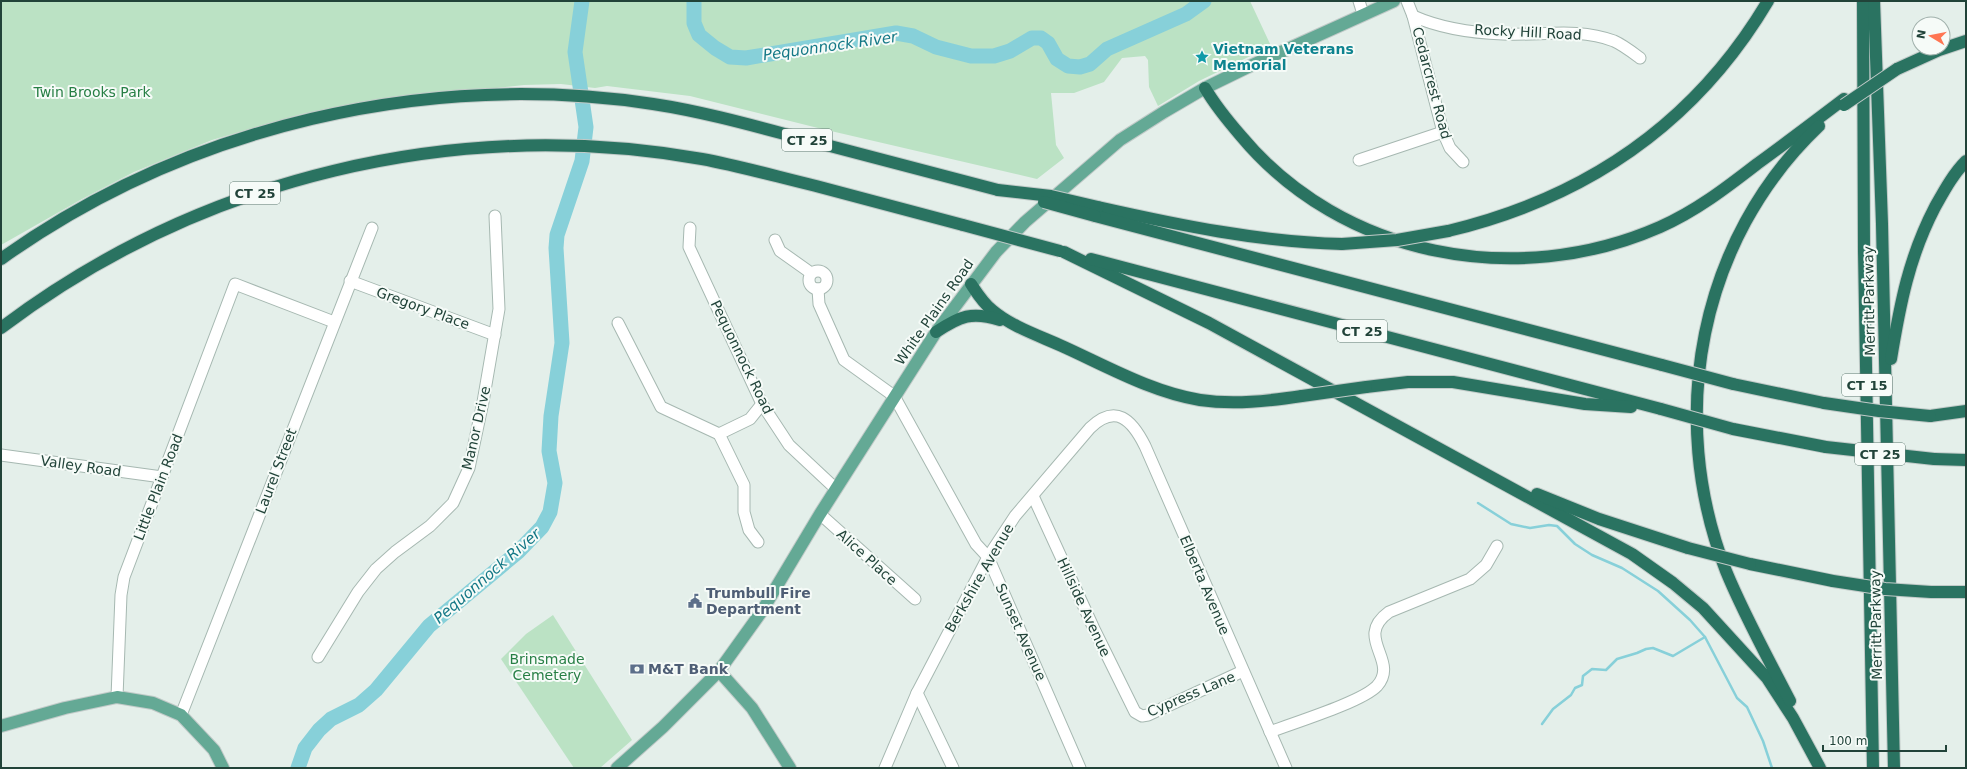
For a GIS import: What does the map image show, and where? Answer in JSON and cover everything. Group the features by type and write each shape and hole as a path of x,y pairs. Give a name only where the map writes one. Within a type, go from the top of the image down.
{"highway":[{"path":"1096,211 1259,237 1297,242 1342,244 1397,240 1448,231 1483,222 1536,202 1579,182 1620,160 1648,140 1701,92 1741,43 1768,1"},
{"name":"Merritt Parkway","path":"1863,1 1865,275 1873,768"},
{"name":"Merritt Parkway","path":"1874,1 1886,390 1894,768"},
{"path":"1205,88 1220,110 1264,162 1298,191 1326,210 1372,232 1405,244 1454,254 1502,259 1548,257 1595,249 1637,236 1676,220 1714,197 1844,102 1897,69 1939,50 1966,41"},
{"name":"CT 25","path":"1,259 55,224 107,194 184,159 248,136 308,120 396,103 459,97 537,94 614,99 712,115 998,190 1096,211 1733,384 1824,403 1879,411 1966,418"},
{"path":"1819,767 1795,711 1726,571 1702,488 1698,441 1697,395 1701,354 1707,322 1721,271 1733,243 1752,208 1779,168 1810,134 1844,102"},
{"name":"CT 25","path":"1,328 70,280 128,247 196,215 259,191 324,172 405,156 464,149 539,145 614,148 673,155 732,165 1733,428 1826,447 1934,459 1966,460"},
{"path":"1886,390 1899,307 1914,252 1945,189 1966,161"},
{"path":"1062,252 1210,323 1611,543 1673,583 1703,608 1767,678 1793,718 1819,767"},
{"path":"971,284 992,310 1020,327"},
{"path":"936,332 961,317 976,314 992,317 1020,327 1143,383 1185,397 1214,402 1244,402 1423,381 1453,382 1585,404 1660,409"},
{"path":"1930,416 1966,411"},
{"path":"1438,448 1512,483 1574,509 1631,530 1688,548 1750,564 1833,582 1885,589 1931,592 1966,592"}],"main road":[{"name":"White Plains Road","path":"617,768 663,727 718,671 756,621 820,514 936,332 996,252 1025,222 1120,140 1205,88 1394,1"},
{"path":"718,671 752,708 790,768"},
{"path":"1,726 65,708 117,697 153,703 181,715 214,750 223,768"}],"street":[{"path":"1359,1 1364,14"},
{"name":"Cedarcrest Road","path":"1407,1 1413,16 1443,132 1450,148 1463,162"},
{"name":"Rocky Hill Road","path":"1413,16 1426,22 1481,32 1503,34 1570,32 1598,36 1616,42 1640,58"},
{"path":"1359,160 1443,132"},
{"name":"Manor Drive","path":"318,657 358,592 376,569 395,552 430,526 453,503 469,468 499,310 495,216"},
{"name":"Laurel Street","path":"181,715 372,228"},
{"name":"Pequonnock Road","path":"690,228 689,247 762,404 789,445 836,489"},
{"path":"775,240 780,251 811,273 822,271 827,276 827,283 822,288 818,289 811,286 809,283 809,276 811,273"},
{"name":"Gregory Place","path":"350,281 495,335"},
{"name":"Little Plain Road","path":"117,697 121,595 124,577 235,284 334,322"},
{"path":"818,289 820,304 844,360 894,396"},
{"path":"618,323 661,407 719,434 744,484 744,512 749,530 758,542"},
{"name":"Sunset Avenue","path":"894,396 976,544 988,557 1080,768"},
{"path":"719,434 750,419 762,404"},
{"name":"Berkshire Avenue","path":"885,768 917,693 988,557 1016,516 1090,428 1103,417 1112,415"},
{"name":"Elberta Avenue","path":"1112,415 1119,416 1128,421 1145,446 1286,768"},
{"name":"Valley Road","path":"1,455 162,477"},
{"name":"Hillside Avenue","path":"1033,496 1132,709 1138,715"},
{"name":"Alice Place","path":"820,514 915,599"},
{"path":"1270,732 1358,698 1373,689 1380,682 1384,672 1383,663 1374,637 1375,628 1381,618 1389,612 1470,579 1486,565 1497,546"},
{"name":"Cypress Lane","path":"1138,715 1148,715 1243,672"},
{"path":"917,693 953,768"}],"green space":[{"name":"Twin Brooks Park","path":"1,1 1250,1 1271,46 1199,81 1158,106 1149,87 1148,60 1145,56 1122,58 1104,82 1074,93 1051,93 1056,145 1064,158 1037,179 818,128 690,96 607,86 595,88 561,84 524,85 363,103 302,114 212,140 134,172 82,199 1,245"},
{"name":"Brinsmade Cemetery","path":"553,615 632,740 600,768 574,768 501,659 526,634"}],"waterway":[{"name":"Pequonnock River","path":"298,768 305,748 319,730 331,719 359,705 376,690 429,626 518,552 542,527 550,512 555,483 549,451 551,416 562,343 556,248 557,235 582,161 586,127 575,52 582,1"},
{"name":"Pequonnock River","path":"694,1 694,23 699,35 715,48 730,57 746,58 896,33 913,36 936,47 971,56 994,56 1010,51 1032,38 1041,38 1048,43 1057,59 1068,66 1080,67 1090,64 1107,49 1186,14 1204,1"},
{"path":"1478,503 1511,524 1530,528 1549,525 1557,526 1575,544 1592,555 1622,568 1658,591 1690,620 1705,637 1737,698 1747,707 1763,741 1772,768"},
{"path":"1542,724 1553,709 1571,695 1575,688 1582,685 1583,676 1592,669 1606,670 1617,659 1646,649 1653,648 1673,656 1705,637"}],"place":[{"name":"Vietnam Veterans Memorial","path":"1202,57"},
{"name":"Trumbull Fire Department","path":"695,601"},
{"name":"M&T Bank","path":"637,669"}]}
